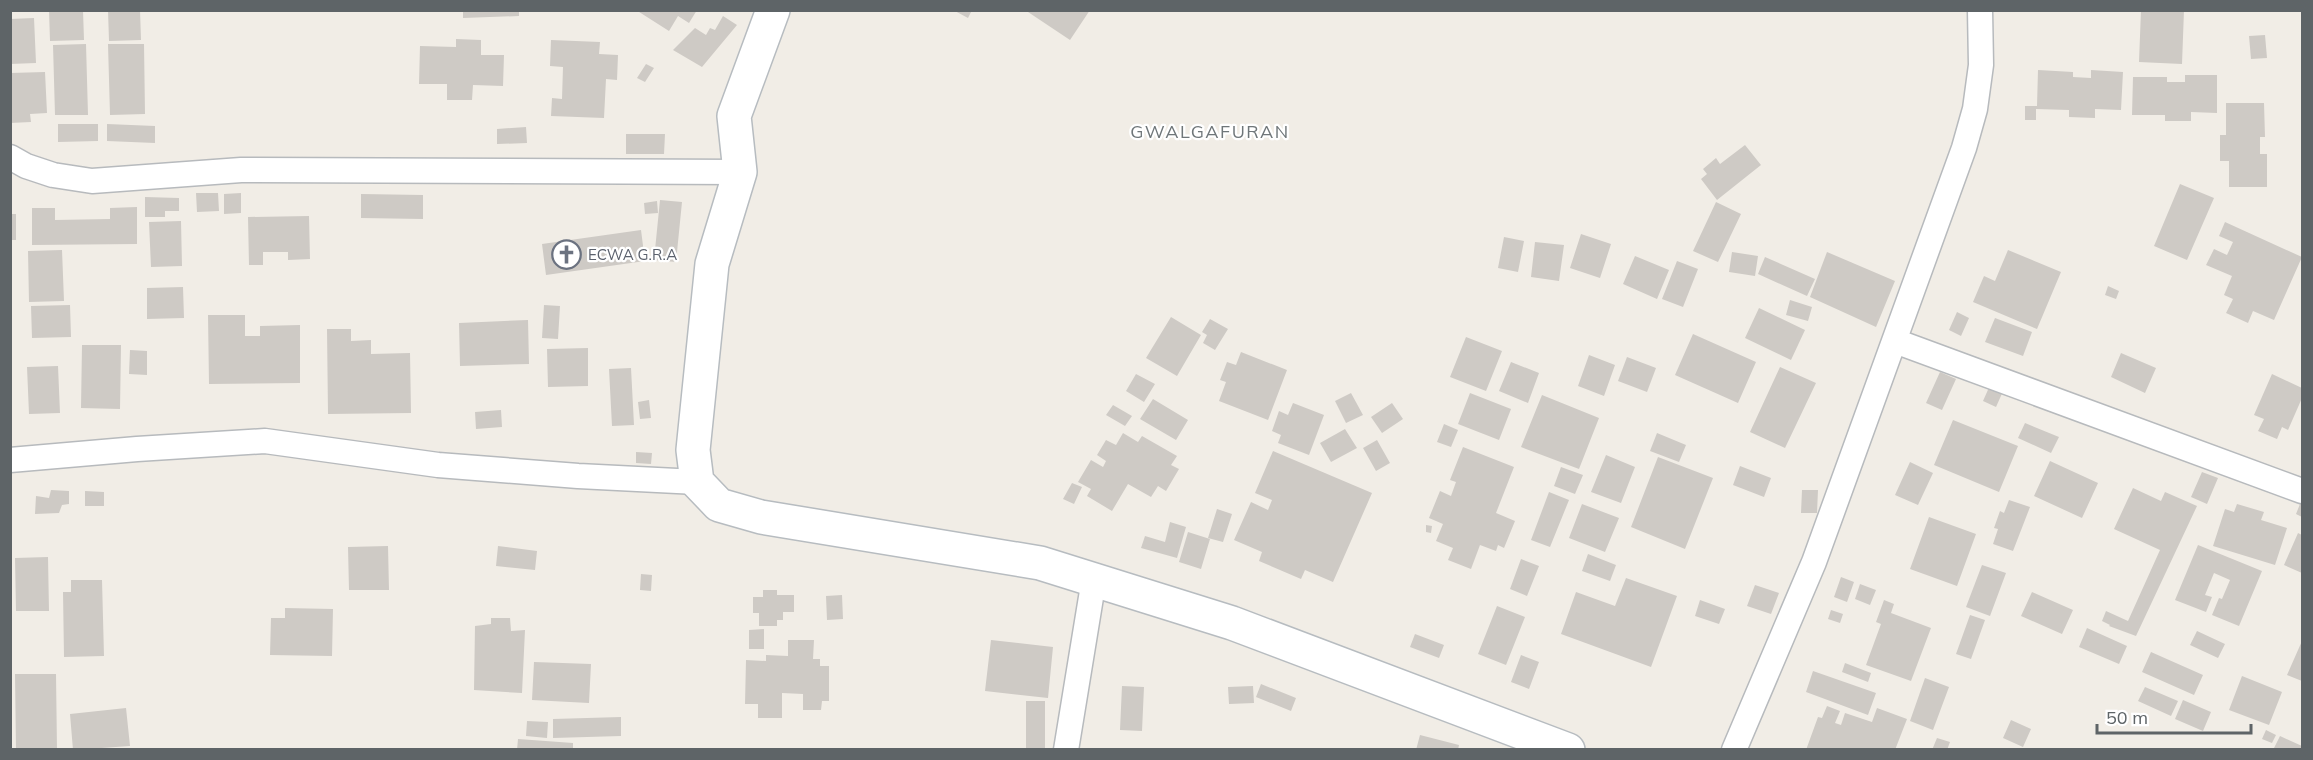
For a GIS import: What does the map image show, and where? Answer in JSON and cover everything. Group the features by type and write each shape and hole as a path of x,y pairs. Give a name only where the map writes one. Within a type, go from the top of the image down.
{"street":[{"path":"773,10 734,116 740,172 712,264 693,450 697,482 719,506 761,517 1040,562 1232,623 1568,750"},
{"path":"1734,750 1815,562 1964,148 1975,109 1981,65 1980,10"},
{"path":"10,157 26,166 53,175 92,182 241,170 740,172"},
{"path":"1895,341 2302,491"},
{"path":"10,460 265,441 438,465 578,476 697,482"},
{"path":"1066,750 1094,579"}],"building":[{"path":"49,10 83,10 84,40 50,41"},
{"path":"108,10 140,10 141,40 109,41"},
{"path":"463,10 519,10 519,16 463,18"},
{"path":"636,10 697,10 689,23 678,16 669,31"},
{"path":"953,10 972,10 968,18"},
{"path":"1025,10 1090,10 1070,40"},
{"path":"2141,10 2184,10 2182,64 2139,62"},
{"path":"723,16 737,25 702,67 673,50 695,28 706,35 710,28 715,30"},
{"path":"34,18 36,63 10,64 10,19"},
{"path":"2265,35 2267,58 2251,59 2249,36"},
{"path":"456,39 481,40 481,55 504,55 503,86 473,85 472,100 447,100 447,84 419,84 420,46 456,47"},
{"path":"551,40 600,42 599,54 618,55 617,80 606,79 604,118 551,116 552,98 562,99 563,67 550,66"},
{"path":"86,44 88,115 55,115 53,45"},
{"path":"108,44 144,44 145,114 110,115"},
{"path":"646,64 654,68 645,82 637,78"},
{"path":"2038,70 2073,72 2073,77 2091,78 2091,70 2123,72 2121,110 2095,109 2095,118 2069,117 2069,110 2036,109 2036,120 2025,120 2025,106 2037,106"},
{"path":"45,72 47,113 30,114 31,122 10,123 10,73"},
{"path":"2185,75 2217,75 2217,113 2191,112 2191,121 2165,121 2165,115 2132,115 2133,77 2167,77 2167,82 2185,82"},
{"path":"2226,103 2264,103 2265,137 2260,137 2260,154 2267,154 2267,187 2229,187 2229,161 2220,161 2220,135 2226,135"},
{"path":"58,124 98,124 98,141 58,142"},
{"path":"107,124 155,126 155,143 107,141"},
{"path":"526,127 527,143 497,144 497,129"},
{"path":"626,134 665,134 664,154 626,154"},
{"path":"1745,145 1761,165 1717,200 1701,179 1707,174 1703,169 1716,158 1720,164"},
{"path":"2180,184 2214,198 2187,260 2154,246"},
{"path":"196,193 218,193 219,211 197,212"},
{"path":"241,193 241,213 224,214 224,194"},
{"path":"361,194 423,195 423,219 361,218"},
{"path":"145,197 179,198 179,211 165,211 165,217 145,217"},
{"path":"660,200 682,202 676,262 654,260"},
{"path":"657,201 658,213 645,214 644,203"},
{"path":"1716,202 1741,214 1718,262 1693,251"},
{"path":"137,207 137,244 32,245 32,208 55,208 55,220 110,219 110,208"},
{"path":"10,214 16,214 16,240 10,240"},
{"path":"309,216 310,259 288,260 288,252 263,252 263,265 249,265 248,217"},
{"path":"181,221 182,266 151,267 149,222"},
{"path":"2225,222 2302,257 2274,320 2253,311 2248,323 2226,313 2233,299 2224,295 2232,276 2206,265 2214,249 2227,255 2233,242 2219,236"},
{"path":"641,230 645,261 546,275 542,244"},
{"path":"1581,234 1611,244 1600,278 1570,268"},
{"path":"1504,237 1524,241 1518,272 1498,268"},
{"path":"1535,242 1564,245 1559,281 1531,277"},
{"path":"62,250 64,301 29,302 28,251"},
{"path":"2008,250 2061,272 2037,329 1973,302 1984,276 1995,281"},
{"path":"1732,252 1758,256 1755,276 1729,272"},
{"path":"1827,252 1895,281 1876,327 1810,297"},
{"path":"1635,256 1669,270 1657,299 1623,284"},
{"path":"1765,257 1815,279 1807,296 1758,274"},
{"path":"1677,261 1698,269 1683,307 1662,299"},
{"path":"2108,286 2119,291 2116,299 2105,295"},
{"path":"183,287 184,318 147,319 147,288"},
{"path":"1790,300 1812,307 1808,321 1786,315"},
{"path":"70,305 71,337 32,338 31,306"},
{"path":"544,305 560,306 558,339 542,338"},
{"path":"1759,308 1805,330 1791,360 1745,338"},
{"path":"1957,312 1969,318 1961,336 1949,330"},
{"path":"208,315 245,315 245,336 260,336 260,326 300,325 300,383 209,384"},
{"path":"1171,317 1201,335 1177,376 1146,358"},
{"path":"1995,318 2032,332 2023,356 1985,342"},
{"path":"1210,319 1228,329 1215,350 1203,343 1207,335 1202,332"},
{"path":"528,320 529,364 460,366 459,323"},
{"path":"327,329 351,329 351,341 371,340 371,354 410,353 411,413 328,414"},
{"path":"1693,334 1756,362 1738,403 1675,375"},
{"path":"1466,337 1502,351 1486,391 1450,377"},
{"path":"82,345 121,345 120,409 81,408"},
{"path":"588,348 588,386 548,387 547,349"},
{"path":"130,350 147,351 147,375 129,374"},
{"path":"1241,352 1287,370 1268,420 1219,401 1226,382 1220,380 1227,362 1236,365"},
{"path":"2121,353 2156,368 2145,393 2111,377"},
{"path":"1589,355 1615,365 1604,396 1578,386"},
{"path":"1627,357 1656,368 1647,392 1618,381"},
{"path":"1511,362 1539,373 1528,403 1499,391"},
{"path":"58,366 60,413 29,414 27,367"},
{"path":"1780,367 1816,383 1785,448 1750,432"},
{"path":"631,368 634,425 612,426 609,369"},
{"path":"1940,372 1956,379 1942,410 1926,403"},
{"path":"1136,374 1155,384 1144,402 1126,391"},
{"path":"2272,374 2302,388 2302,398 2288,430 2282,427 2277,439 2258,431 2264,419 2254,415"},
{"path":"1991,383 2004,389 1996,407 1983,401"},
{"path":"1351,393 1363,415 1346,423 1335,401"},
{"path":"1470,393 1511,409 1499,440 1458,424"},
{"path":"1542,395 1599,418 1579,469 1521,447"},
{"path":"1153,399 1188,420 1176,440 1140,419"},
{"path":"649,400 651,418 640,419 638,402"},
{"path":"1293,403 1324,415 1309,455 1278,443 1281,435 1272,431 1279,411 1288,415"},
{"path":"1392,403 1403,419 1382,433 1371,417"},
{"path":"1113,405 1132,416 1125,426 1106,415"},
{"path":"501,410 502,427 476,429 475,412"},
{"path":"1953,420 2018,446 1999,492 1934,465"},
{"path":"2025,423 2059,437 2051,453 2018,438"},
{"path":"1444,424 1458,430 1451,447 1437,442"},
{"path":"1345,429 1357,448 1331,462 1320,443"},
{"path":"1123,433 1138,442 1142,436 1177,456 1171,465 1179,469 1166,491 1158,486 1151,497 1128,484 1112,511 1087,496 1091,489 1078,482 1091,460 1103,467 1106,461 1097,455 1106,440 1116,445"},
{"path":"1657,433 1686,445 1679,462 1650,451"},
{"path":"1377,440 1390,463 1376,471 1363,448"},
{"path":"1463,447 1514,467 1496,513 1515,521 1504,548 1498,545 1496,551 1480,545 1471,569 1448,560 1453,548 1436,541 1443,524 1429,518 1440,491 1451,496 1456,482 1450,480"},
{"path":"1273,451 1372,493 1333,582 1305,570 1301,579 1259,561 1262,552 1234,540 1251,502 1268,510 1272,500 1255,493"},
{"path":"636,452 652,453 651,464 636,463"},
{"path":"1606,455 1635,467 1621,503 1591,492"},
{"path":"1658,457 1713,478 1685,549 1631,527"},
{"path":"2050,461 2098,483 2082,518 2034,496"},
{"path":"1910,462 1933,473 1918,505 1895,495"},
{"path":"1740,466 1771,478 1764,497 1733,485"},
{"path":"1561,467 1583,475 1575,494 1554,486"},
{"path":"2202,472 2218,478 2207,504 2191,497"},
{"path":"1072,483 1082,487 1074,504 1063,499"},
{"path":"2133,488 2161,501 2165,492 2197,506 2136,636 2102,621 2106,611 2128,621 2160,550 2114,529"},
{"path":"51,490 69,491 69,504 62,505 59,513 35,514 36,496 49,498"},
{"path":"1802,490 1818,490 1817,513 1801,513"},
{"path":"85,491 104,492 104,506 85,506"},
{"path":"1549,492 1569,500 1550,547 1531,540"},
{"path":"2302,499 2302,517 2296,514"},
{"path":"2009,500 2030,507 2013,551 1993,544 1998,529 1994,528 2000,511 2004,513"},
{"path":"1582,504 1619,518 1605,552 1569,538"},
{"path":"2237,504 2264,512 2261,520 2287,528 2275,565 2213,546 2225,509 2234,512"},
{"path":"1217,509 1232,514 1223,542 1208,538"},
{"path":"1929,517 1976,534 1957,586 1910,569"},
{"path":"1170,522 1186,527 1177,558 1141,548 1145,536 1165,542"},
{"path":"1426,525 1432,526 1431,533 1426,532"},
{"path":"1188,532 1210,539 1201,569 1179,562"},
{"path":"2298,533 2302,535 2302,573 2284,565"},
{"path":"2198,545 2262,571 2239,626 2212,615 2230,580 2214,573 2205,595 2212,597 2206,612 2175,600"},
{"path":"388,546 389,590 349,590 348,547"},
{"path":"498,546 537,551 535,570 496,566"},
{"path":"1588,554 1616,565 1610,581 1582,571"},
{"path":"48,557 49,611 16,611 15,558"},
{"path":"1521,559 1539,566 1527,596 1510,589"},
{"path":"1982,565 2006,573 1990,616 1966,607"},
{"path":"641,574 652,575 651,591 640,590"},
{"path":"1841,577 1854,582 1847,602 1834,597"},
{"path":"1626,578 1677,596 1651,667 1561,634 1576,592 1615,606"},
{"path":"71,580 102,580 104,656 64,657 63,592 71,592"},
{"path":"1860,584 1876,590 1870,605 1855,599"},
{"path":"1755,585 1779,593 1771,614 1747,606"},
{"path":"763,590 777,590 777,595 794,595 794,612 783,612 783,620 777,620 777,626 759,626 759,613 753,613 753,597 763,597"},
{"path":"2032,592 2073,610 2062,634 2021,616"},
{"path":"842,595 843,619 827,620 826,596"},
{"path":"1700,600 1725,609 1719,624 1695,616"},
{"path":"1884,600 1894,604 1891,613 1931,628 1911,681 1866,665 1881,624 1876,622"},
{"path":"1497,606 1525,617 1506,665 1478,654"},
{"path":"285,608 333,609 332,656 270,655 271,618 285,618"},
{"path":"1831,610 1843,614 1840,623 1828,619"},
{"path":"1970,615 1985,620 1971,659 1956,654"},
{"path":"491,618 510,618 511,631 525,630 522,693 474,690 475,626 491,624"},
{"path":"2087,628 2127,646 2119,664 2079,647"},
{"path":"764,629 764,649 749,649 749,630"},
{"path":"2197,631 2225,644 2218,658 2190,645"},
{"path":"1415,634 1444,645 1439,658 1410,647"},
{"path":"788,640 814,640 813,659 820,659 820,666 829,666 829,701 822,701 821,710 803,710 803,694 782,693 782,718 758,718 758,704 745,704 746,660 766,661 766,655 788,656"},
{"path":"991,640 1053,647 1048,698 985,691"},
{"path":"2302,641 2302,681 2287,675"},
{"path":"2151,652 2203,675 2194,695 2142,672"},
{"path":"1521,655 1539,662 1529,689 1511,682"},
{"path":"534,662 591,664 589,703 532,700"},
{"path":"1845,663 1871,673 1868,682 1842,672"},
{"path":"1813,671 1876,693 1868,715 1806,692"},
{"path":"15,674 56,674 57,750 16,750"},
{"path":"2242,676 2282,692 2269,725 2229,710"},
{"path":"1925,678 1949,687 1933,730 1910,721"},
{"path":"1261,684 1296,698 1291,711 1256,697"},
{"path":"1122,686 1144,687 1142,731 1120,730"},
{"path":"1253,686 1254,703 1229,704 1228,687"},
{"path":"2145,687 2178,701 2171,716 2138,701"},
{"path":"2183,700 2211,712 2203,731 2175,719"},
{"path":"1026,701 1045,701 1045,748 1026,748"},
{"path":"1827,706 1840,711 1835,723 1841,725 1845,713 1872,722 1877,708 1907,719 1895,750 1806,750 1818,717 1822,718"},
{"path":"126,708 130,746 73,750 70,714"},
{"path":"621,717 621,736 553,738 553,719"},
{"path":"2011,720 2031,729 2023,747 2003,738"},
{"path":"527,721 548,722 547,738 526,736"},
{"path":"2266,730 2276,735 2272,743 2262,739"},
{"path":"1420,735 1459,745 1458,750 1416,750"},
{"path":"2280,736 2302,746 2302,750 2273,750"},
{"path":"1937,738 1950,742 1947,750 1932,750"},
{"path":"518,739 573,743 573,750 517,750"}],"place":[{"name":"ECWA G.R.A","path":"567,254"}],"district":[{"name":"GWALGAFURAN","path":"1210,131"}]}
